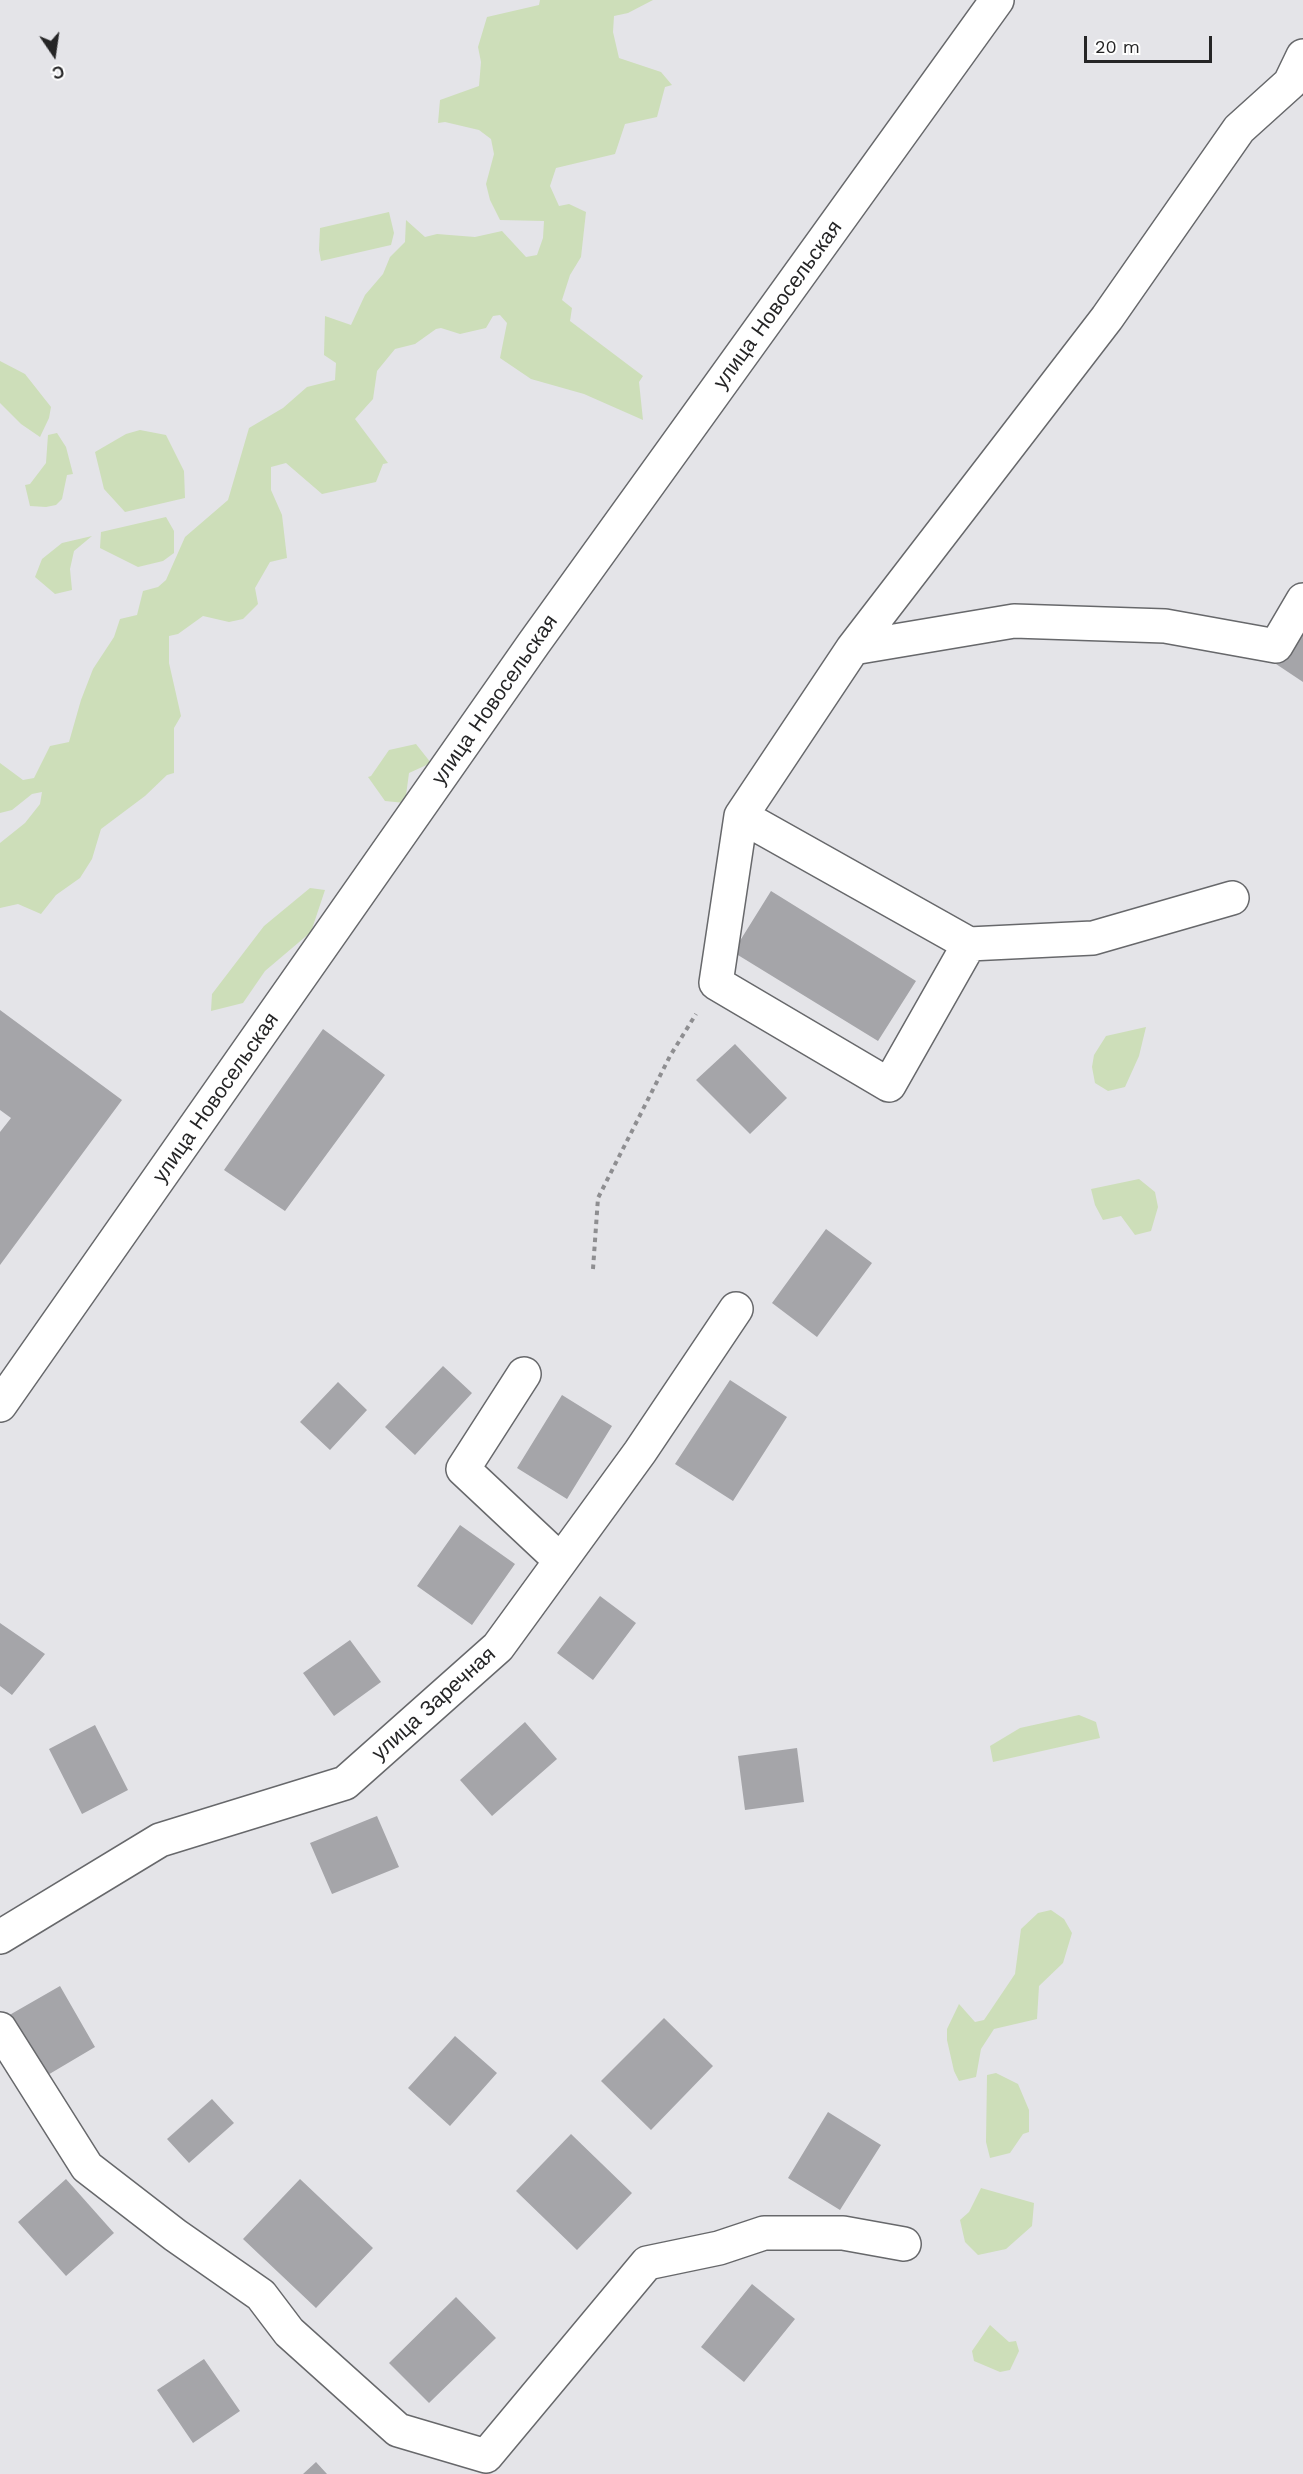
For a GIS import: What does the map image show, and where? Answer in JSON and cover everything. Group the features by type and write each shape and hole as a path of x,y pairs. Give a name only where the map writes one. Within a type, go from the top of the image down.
{"street":[{"name":"улица Новосельская","path":"0,1405 534,643 997,0"},
{"path":"969,944 889,1084 716,983 741,816 853,648 1107,318 1239,129 1299,78"},
{"path":"853,648 1014,621 1166,626 1276,646 1303,600"},
{"path":"741,816 969,944 1093,938 1232,898"},
{"name":"улица Заречная","path":"0,1937 160,1840 345,1783 498,1647 640,1452 736,1309"},
{"path":"524,1374 464,1469 561,1560"},
{"path":"0,2029 87,2167 175,2235 261,2295 289,2332 398,2430 495,2465 647,2263 718,2248 764,2233 843,2233 904,2244"}],"path":[{"path":"593,1269 598,1198 670,1056 716,983"}],"green space":[{"path":"540,0 653,0 628,13 614,16 613,32 619,58 661,72 672,85 665,87 657,117 625,124 615,154 556,168 550,186 559,206 569,204 586,212 581,257 570,275 562,300 572,308 570,321 643,376 639,382 643,420 584,394 531,379 500,358 507,323 500,315 493,316 486,328 460,334 441,328 436,329 415,344 395,349 377,371 373,399 355,419 388,463 383,464 376,482 322,494 286,463 271,467 271,490 282,515 287,558 270,562 255,588 258,604 243,619 229,622 203,616 178,634 169,636 169,663 181,716 174,728 174,773 167,775 145,796 101,829 92,859 80,878 56,895 41,914 18,904 0,908 0,843 25,823 40,804 42,792 32,794 12,810 0,813 0,763 23,780 34,778 50,746 69,742 93,669 114,637 120,619 137,615 143,591 158,587 166,580 185,537 228,500 249,428 283,408 307,387 335,380 336,363 324,355 325,316 351,325 365,295 383,274 390,257 405,242 406,220 425,237 437,234 475,237 502,231 526,257 537,255 543,238 544,221 500,220 490,200 486,184 494,154 491,139 479,130 445,122 438,123 440,100 479,86 481,62 478,47 487,17 539,5"},
{"path":"389,212 394,233 391,245 321,261 320,228"},
{"path":"0,361 25,374 51,407 49,418 40,437 21,424 0,403"},
{"path":"140,430 166,435 184,471 185,498 125,512 104,489 95,452 126,434"},
{"path":"57,433 66,447 73,474 67,475 62,499 56,505 30,506 25,485 30,484 46,463 48,435"},
{"path":"166,517 174,531 174,553 163,561 138,567 100,548 101,532"},
{"path":"92,536 74,551 70,569 72,590 55,594 35,577 42,559 62,543"},
{"path":"416,744 431,763 409,773 405,803 385,801 368,777 389,750"},
{"path":"310,888 325,890 311,932 265,971 243,1003 211,1011 212,994 264,926"},
{"path":"1146,1027 1139,1056 1125,1087 1108,1091 1095,1083 1092,1067 1094,1055 1106,1036"},
{"path":"1139,1179 1155,1192 1158,1207 1151,1231 1135,1235 1121,1216 1103,1220 1095,1205 1091,1189"},
{"path":"1079,1715 1096,1722 1100,1738 993,1762 990,1746 1020,1728"},
{"path":"1051,1910 1064,1919 1072,1933 1063,1963 1039,1986 1037,2019 994,2029 981,2049 976,2077 959,2081 954,2071 947,2040 947,2029 959,2004 975,2022 984,2020 1015,1974 1021,1929 1038,1913"},
{"path":"996,2073 1018,2084 1029,2110 1029,2132 1023,2134 1010,2153 990,2158 986,2142 987,2075"},
{"path":"981,2188 1034,2203 1032,2226 1006,2249 978,2255 965,2242 960,2220 969,2212"},
{"path":"990,2325 1009,2342 1016,2341 1019,2351 1010,2370 1000,2372 974,2361 972,2351"}],"building":[{"path":"1303,624 1303,682 1276,664"},
{"path":"771,891 916,981 878,1041 733,952"},
{"path":"0,1010 122,1100 0,1265 0,1132 11,1118 0,1110"},
{"path":"323,1029 385,1075 285,1211 224,1170"},
{"path":"735,1044 787,1098 750,1134 696,1080"},
{"path":"826,1229 872,1263 817,1337 772,1303"},
{"path":"443,1366 472,1393 415,1455 385,1427"},
{"path":"730,1380 787,1417 733,1501 675,1464"},
{"path":"338,1382 367,1410 330,1450 300,1422"},
{"path":"562,1395 612,1426 567,1499 517,1468"},
{"path":"460,1525 515,1564 472,1625 417,1586"},
{"path":"600,1596 636,1623 593,1680 557,1653"},
{"path":"0,1623 45,1654 12,1695 0,1686"},
{"path":"350,1640 381,1682 334,1716 303,1673"},
{"path":"525,1722 557,1759 492,1816 460,1780"},
{"path":"95,1725 128,1790 82,1814 49,1749"},
{"path":"797,1748 804,1802 745,1810 738,1756"},
{"path":"377,1816 399,1867 332,1894 310,1843"},
{"path":"60,1986 95,2047 41,2079 6,2017"},
{"path":"664,2018 713,2066 651,2130 601,2081"},
{"path":"455,2036 497,2073 450,2126 408,2088"},
{"path":"212,2099 234,2123 189,2163 167,2139"},
{"path":"828,2112 881,2145 840,2210 788,2178"},
{"path":"571,2134 632,2193 577,2250 516,2191"},
{"path":"66,2179 114,2233 66,2276 18,2222"},
{"path":"300,2179 373,2248 316,2308 243,2239"},
{"path":"752,2284 795,2319 744,2382 701,2347"},
{"path":"456,2297 496,2338 429,2403 389,2363"},
{"path":"204,2359 240,2411 193,2443 157,2390"},
{"path":"316,2462 327,2474 303,2474"}]}
